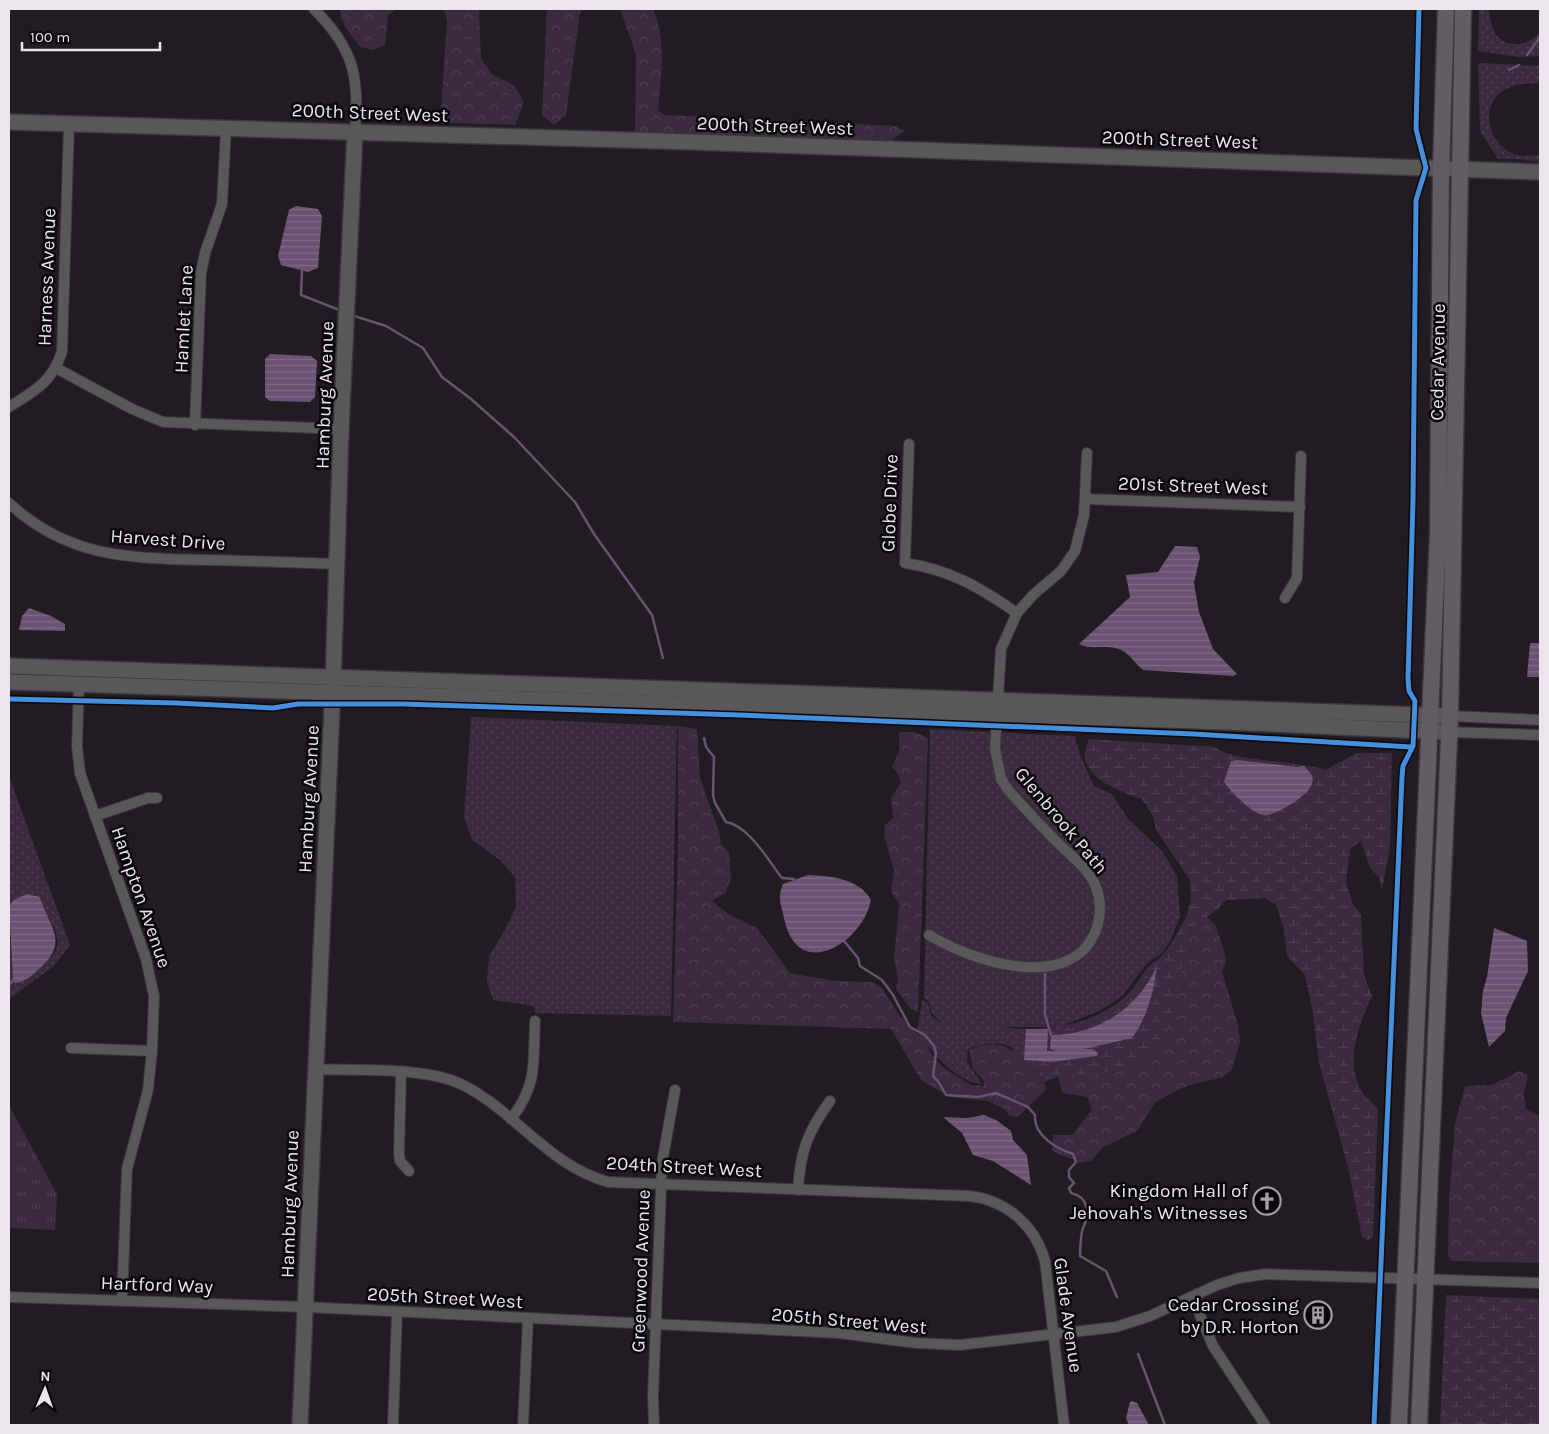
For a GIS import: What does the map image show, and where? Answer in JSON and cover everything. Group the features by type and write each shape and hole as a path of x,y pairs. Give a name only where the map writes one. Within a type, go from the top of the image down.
{"main road":[{"name":"Cedar Avenue","path":"1399,1425 1438,534 1441,168 1446,9"},
{"name":"Cedar Avenue","path":"1419,1425 1450,724 1464,9"},
{"name":"200th Street West","path":"9,122 355,131 1540,172"},
{"name":"Hamburg Avenue","path":"300,1425 333,685 341,430 355,131"},
{"path":"9,666 333,685 997,716 1227,722 1430,723"},
{"path":"9,682 79,685 333,685 997,699 1450,724"}],"street":[{"name":"Hamburg Avenue","path":"314,9 340,38 352,64 356,98 355,131"},
{"name":"Harness Avenue","path":"9,407 46,382 56,368 63,342 69,124"},
{"name":"Hamlet Lane","path":"195,425 201,273 205,252 222,204 226,128"},
{"path":"56,368 158,421 195,425 341,430"},
{"name":"Globe Drive","path":"909,444 905,563 927,567 964,579 1017,613"},
{"name":"Glenbrook Path","path":"929,935 951,948 981,960 1014,966 1045,966 1057,964 1082,951 1097,928 1100,912 1095,885 1079,864 1016,799 1001,779 996,758 997,699 1001,649 1017,613 1034,594 1069,562 1080,540 1086,499 1087,453"},
{"path":"1285,598 1296,578 1301,456"},
{"name":"201st Street West","path":"1086,499 1300,507"},
{"name":"Harvest Drive","path":"9,503 46,531 67,541 112,555 146,558 338,564"},
{"name":"Hampton Avenue","path":"79,685 77,746 79,766 151,975 154,996 148,1090 127,1170 122,1300"},
{"path":"1450,724 1540,720"},
{"path":"1450,724 1540,735"},
{"path":"95,816 148,798 157,798"},
{"path":"511,1119 523,1104 532,1084 534,1020"},
{"path":"71,1048 152,1050"},
{"name":"204th Street West","path":"315,1069 435,1075 462,1084 483,1097 566,1164 590,1176 617,1184 964,1196"},
{"path":"401,1072 398,1154 400,1161 408,1171"},
{"name":"Greenwood Avenue","path":"654,1425 655,1326 662,1186 665,1139 675,1090"},
{"path":"798,1190 798,1171 804,1147 811,1129 830,1101"},
{"name":"Glade Avenue","path":"964,1196 983,1198 1009,1210 1024,1222 1038,1241 1046,1267 1053,1335 1059,1366 1064,1425"},
{"name":"205th Street West","path":"305,1307 655,1326 839,1333 946,1345 986,1344 1129,1324 1229,1280 1266,1274 1405,1278"},
{"path":"1405,1278 1540,1283"},
{"path":"1192,1296 1213,1346 1265,1425"},
{"name":"Hartford Way","path":"9,1297 305,1307"},
{"path":"392,1425 397,1312"},
{"path":"523,1425 528,1319"}],"green space":[{"path":"340,9 396,9 388,15 385,45 373,50 360,47 344,24"},
{"path":"443,9 479,9 481,59 493,75 514,85 524,102 515,125 448,123 441,112 447,18"},
{"path":"547,9 583,9 580,13 566,115 554,125 542,115"},
{"path":"620,9 653,9 662,46 658,110 665,115 896,126 905,131 892,140 635,132 636,54"},
{"path":"1479,9 1489,9 1495,33 1507,43 1519,44 1531,40 1540,32 1540,56 1519,57 1478,51"},
{"path":"1478,64 1540,66 1540,83 1519,85 1506,89 1497,96 1491,105 1489,115 1493,134 1499,143 1517,155 1540,155 1540,162 1498,159 1480,131"},
{"path":"471,717 677,726 671,1016 535,1013 535,1008 531,1006 493,1000 487,981 489,956 505,930 516,906 515,877 500,860 472,840 464,817"},
{"path":"678,726 697,729 700,778 719,832 721,844 729,853 731,880 725,893 712,901 727,913 757,928 790,973 835,981 873,982 882,988 899,1015 925,1042 933,1056 944,1068 971,1085 984,1086 984,1081 973,1069 969,1050 976,1047 990,1044 1004,1046 1016,1054 1021,1061 1036,1064 1042,1069 1046,1090 1018,1117 1010,1116 1004,1109 988,1101 950,1097 921,1080 891,1029 673,1022 678,846"},
{"path":"930,729 1075,736 1080,755 1094,786 1112,794 1128,819 1162,851 1177,876 1180,916 1170,942 1160,955 1148,962 1122,996 1101,1010 1063,1026 1083,1021 1113,1006 1131,991 1145,970 1162,957 1068,1073 1044,1082 1031,1072 1017,1066 1012,1047 996,1043 979,1045 968,1049 967,1062 982,1084 972,1082 962,1078 945,1065 917,1033 922,1000 928,1003 932,1017 942,1023 932,1013 929,1002 924,998","holes":["1001,1027 1055,1027 1034,1029"]},
{"path":"899,732 914,732 928,738 918,1012 911,1009 896,989 898,979 894,958 899,904 891,891 894,870 884,835 885,825 893,818 891,798 901,782 898,774 892,767 899,751"},
{"path":"1089,739 1216,747 1222,752 1234,755 1325,770 1357,753 1392,753 1390,847 1382,891 1379,877 1370,868 1361,841 1350,849 1346,882 1353,904 1361,914 1364,975 1372,996 1358,1031 1354,1056 1354,1068 1362,1092 1378,1109 1373,1237 1368,1240 1362,1237 1348,1167 1319,1063 1312,1008 1305,975 1287,956 1284,929 1276,905 1265,898 1226,900 1217,910 1189,929 1168,1030 1155,1054 1118,1070 1094,1074 1044,1074 1032,1054 1056,1031 1091,1021 1123,1002 1171,944 1186,917 1191,900 1190,880 1156,830 1153,816 1142,799 1115,789 1091,771 1086,763 1085,754"},
{"path":"9,776 70,945 54,966 9,999 9,913","holes":["40,897 58,942 56,950 45,962 13,980 9,913"]},
{"path":"1200,911 1215,924 1224,950 1226,961 1222,971 1238,1025 1240,1041 1232,1069 1223,1077 1190,1085 1171,1093 1155,1103 1137,1131 1103,1147 1091,1161 1079,1163 1055,1152 1052,1150 1053,1135 1072,1135 1092,1110 1087,1097 1062,1093 1058,1075 1075,1063 1101,1057 1184,925"},
{"path":"1519,1071 1528,1075 1524,1092 1526,1109 1540,1116 1540,1263 1452,1261 1448,1256 1449,1198 1455,1124 1465,1086 1492,1085"},
{"path":"9,1105 57,1194 55,1230 9,1228"},
{"path":"1446,1295 1540,1299 1540,1425 1440,1425"}],"shaded area":[{"path":"296,206 318,209 322,216 318,268 308,272 281,265 278,256 289,210"},
{"path":"270,354 311,356 317,361 315,397 310,402 270,401 265,397 265,359"},
{"path":"1175,546 1197,547 1200,557 1194,583 1199,612 1213,649 1237,674 1233,676 1143,670 1120,649 1087,647 1079,644 1130,597 1126,575 1158,572"},
{"path":"29,608 51,616 65,624 65,631 19,630 22,616"},
{"path":"1530,643 1540,643 1540,677 1527,677"},
{"path":"1237,760 1297,767 1304,766 1312,775 1312,783 1303,795 1290,805 1275,813 1268,815 1259,814 1236,796 1224,782 1231,761"},
{"path":"808,875 825,876 852,883 866,893 871,900 865,916 855,931 843,942 829,950 815,952 802,949 791,938 784,918 780,901 783,884"},
{"path":"27,894 40,897 55,935 56,943 54,951 39,969 25,980 15,983 13,980 9,906 14,900"},
{"path":"1494,928 1527,941 1528,971 1506,1018 1505,1031 1489,1047 1481,1013"},
{"path":"1157,966 1149,1004 1142,1022 1132,1038 1084,1049 1093,1049 1098,1053 1097,1056 1051,1062 1024,1060 1026,1029 1048,1029 1047,1051 1056,1051 1050,1049 1051,1035 1085,1030 1114,1016 1128,1006 1139,994"},
{"path":"984,1115 996,1120 1011,1131 1013,1140 1027,1155 1031,1185 993,1161 973,1155 962,1133 943,1117 967,1118"},
{"path":"1130,1402 1137,1403 1149,1425 1129,1425 1126,1418"}],"waterway":[{"path":"1527,55 1540,37"},
{"path":"1509,70 1519,65"},
{"path":"302,269 301,295 342,311"},
{"path":"351,315 386,326 423,348 442,377 471,399 514,437 575,502 594,534 652,615 663,658"},
{"path":"704,738 706,747 714,757 713,795 715,803 726,822 734,825 750,837 782,878 794,879"},
{"path":"844,941 858,958 860,966 882,980 893,995 910,1027 925,1035 934,1046 936,1053 933,1076 946,1095 978,1097 996,1093 1028,1107 1035,1115 1035,1122 1042,1135 1053,1145 1073,1154 1076,1162 1069,1170 1069,1177 1074,1183 1069,1188 1071,1193 1077,1195 1085,1202 1087,1212 1082,1233 1080,1256 1106,1271 1117,1297"},
{"path":"1045,974 1045,1015 1051,1035"},
{"path":"9,985 13,980"},
{"path":"1138,1354 1165,1425"}],"cycle path":[{"path":"1374,1425 1402,777 1403,766 1413,746 1415,701 1409,691 1408,679 1413,500 1416,200 1426,168 1416,129 1419,9"},
{"path":"9,699 177,703 273,708 298,704 403,704 739,715 1194,734 1411,747"}],"place":[{"name":"Kingdom Hall of Jehovah's Witnesses","path":"1267,1201"},
{"name":"Cedar Crossing by D.R. Horton","path":"1318,1315"}]}
